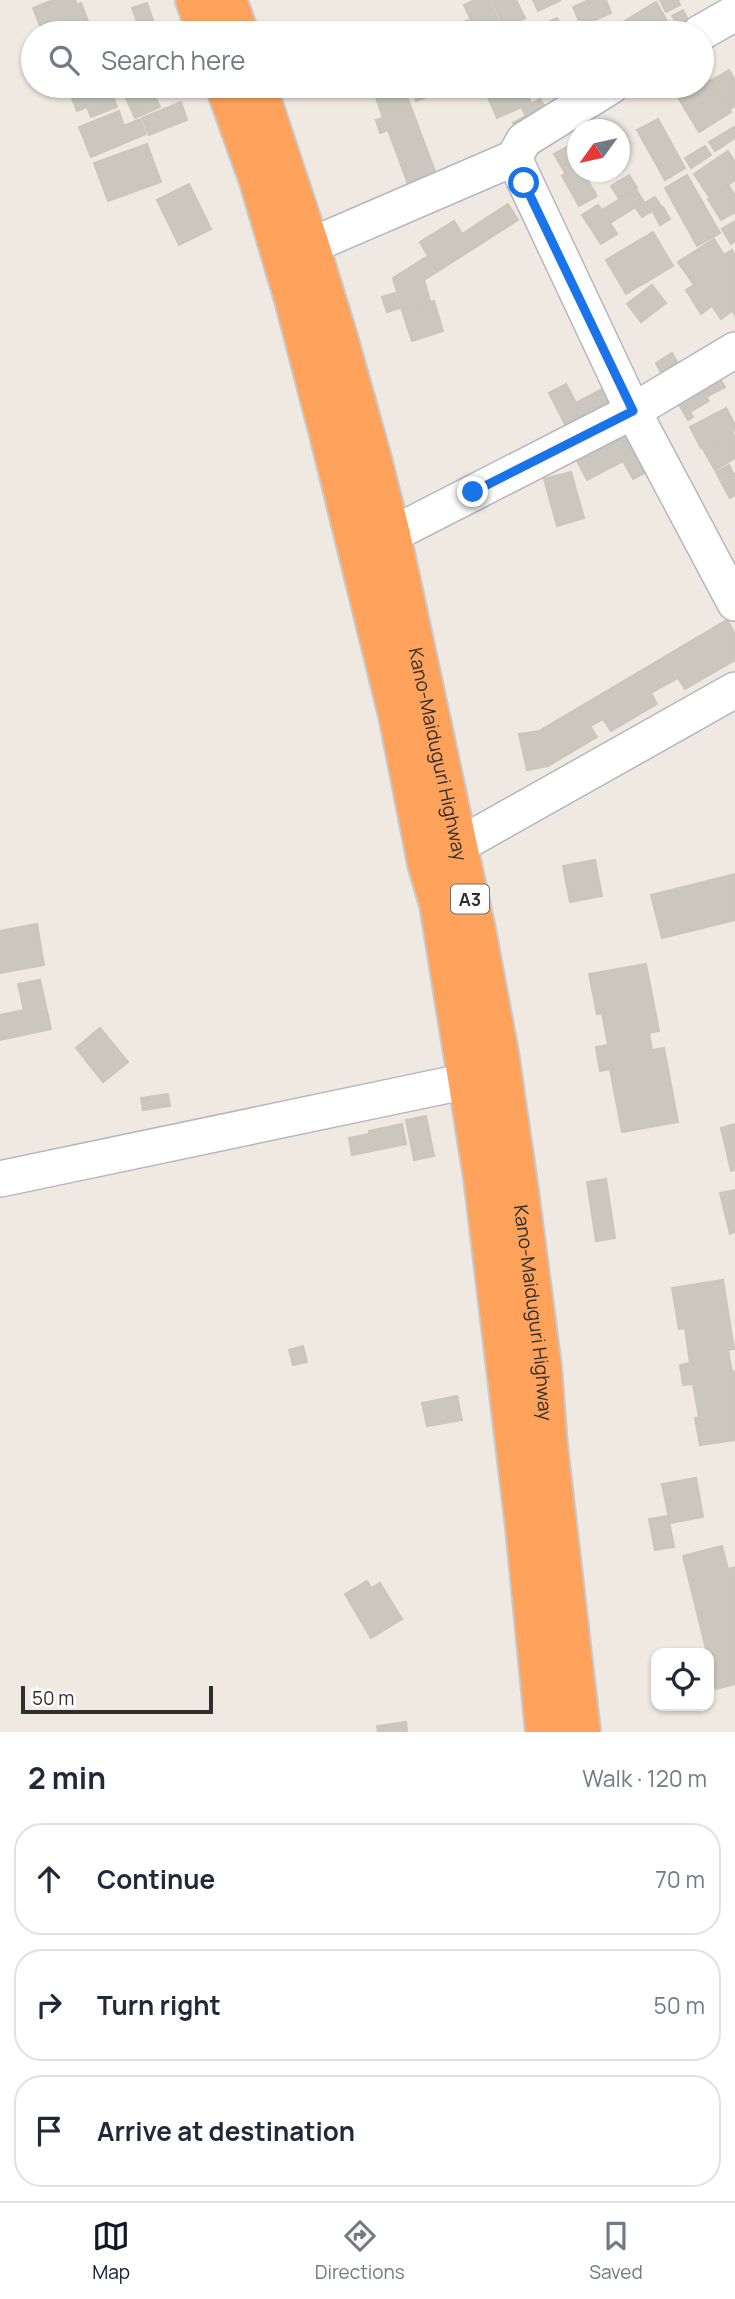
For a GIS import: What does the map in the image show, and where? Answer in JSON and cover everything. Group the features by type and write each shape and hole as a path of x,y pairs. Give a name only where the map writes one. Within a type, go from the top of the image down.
{"highway":[{"path":"195,0 202,21"},
{"path":"227,0 235,21"},
{"name":"Kano-Maiduguri Highway","path":"229,98 259,181 294,299 398,715 443,854 499,1053 541,1367 581,1732"},
{"name":"Kano-Maiduguri Highway","path":"261,98 339,341 391,535 443,854 439,904 483,1177 545,1732"}],"street":[{"path":"714,25 735,13"},
{"path":"310,246 514,158 524,140 592,98"},
{"path":"514,158 633,411 735,603"},
{"path":"391,535 633,411 735,350"},
{"path":"443,854 735,690"},
{"path":"0,1179 467,1081"}],"building":[{"path":"53,0 75,0 77,5 81,3 88,21 38,21 33,8"},
{"path":"475,0 489,0 499,21 471,21 464,5"},
{"path":"491,0 516,0 525,18 519,21 502,21"},
{"path":"533,0 561,0 538,11"},
{"path":"589,0 606,0 611,13 593,21 579,21 573,7"},
{"path":"660,0 678,0 680,5 666,12"},
{"path":"656,2 667,21 625,21"},
{"path":"147,3 153,20 137,21 132,8"},
{"path":"683,10 688,20 675,21 672,16"},
{"path":"729,70 735,80 735,106 730,109 714,79"},
{"path":"714,85 731,112 699,132 679,99 714,98"},
{"path":"72,98 114,98 117,107 91,117 87,107 77,111"},
{"path":"126,98 156,98 160,107 135,118"},
{"path":"376,98 408,98 436,174 408,184 388,130 380,133 376,120 383,118"},
{"path":"488,98 529,98 531,103 497,118"},
{"path":"540,99 545,107 519,133 513,123 526,116 522,109"},
{"path":"181,102 187,120 149,135 142,118"},
{"path":"119,111 124,126 140,119 146,134 91,157 79,127"},
{"path":"658,119 685,168 665,180 637,130"},
{"path":"734,127 735,138 715,151 709,142"},
{"path":"147,144 161,182 108,201 94,163"},
{"path":"705,146 711,155 691,168 685,158"},
{"path":"567,147 567,172 565,173 554,154"},
{"path":"728,151 735,162 735,180 710,198 694,174"},
{"path":"567,173 567,182 589,182 597,196 579,206 562,176"},
{"path":"687,175 720,233 697,246 665,188"},
{"path":"630,177 637,188 619,199 611,186 618,182 630,182"},
{"path":"189,184 211,229 179,245 157,200"},
{"path":"729,186 735,196 735,212 721,220 708,199"},
{"path":"636,189 644,202 610,223 617,234 601,244 582,215 598,205 602,210"},
{"path":"655,197 661,206 642,217 636,208"},
{"path":"508,204 518,220 424,280 430,301 402,309 393,278 428,256 420,242 454,221 462,234"},
{"path":"663,207 670,219 660,225 653,212"},
{"path":"735,221 735,241 731,244 722,229"},
{"path":"653,232 673,266 626,294 606,260"},
{"path":"714,239 724,255 732,250 735,255 735,264 732,267 735,267 735,315 732,311 721,319 712,306 701,314 686,290 694,285 678,262"},
{"path":"652,285 666,303 641,322 627,304"},
{"path":"395,293 400,308 387,312 382,297"},
{"path":"434,301 443,331 412,341 402,311"},
{"path":"672,353 682,371 665,380 656,363"},
{"path":"718,376 725,387 706,397 709,401 690,412 693,417 688,420 676,399"},
{"path":"566,384 576,403 602,389 615,413 571,436 549,393"},
{"path":"726,408 735,430 701,448 690,427"},
{"path":"622,427 646,472 633,479 623,461 587,480 573,453"},
{"path":"732,432 735,438 735,458 715,470 703,449"},
{"path":"729,465 733,473 720,480 716,472"},
{"path":"571,472 584,518 557,526 544,479"},
{"path":"735,474 735,495 730,498 721,482"},
{"path":"727,620 735,634 735,660 685,689 678,678 651,693 657,704 611,731 603,719 590,726 597,737 548,766 527,770 519,734 539,731"},
{"path":"595,860 602,896 570,902 563,866"},
{"path":"735,874 735,920 662,938 651,895"},
{"path":"37,924 44,965 0,973 0,931"},
{"path":"646,964 659,1031 649,1033 652,1050 664,1048 678,1122 622,1132 610,1069 600,1071 596,1047 608,1045 602,1013 597,1014 589,974"},
{"path":"40,980 51,1029 0,1040 0,1015 24,1010 18,984"},
{"path":"100,1028 128,1062 103,1082 76,1048"},
{"path":"168,1094 170,1106 143,1110 141,1098"},
{"path":"426,1116 434,1156 414,1160 406,1120"},
{"path":"402,1124 406,1144 352,1155 349,1138"},
{"path":"735,1124 735,1170 731,1171 721,1128"},
{"path":"606,1179 615,1238 596,1241 587,1182"},
{"path":"735,1190 735,1232 730,1234 720,1193"},
{"path":"723,1280 734,1349 728,1350 732,1372 735,1371 735,1440 700,1445 695,1418 699,1417 693,1384 683,1385 680,1365 690,1363 685,1328 679,1329 672,1288"},
{"path":"303,1346 307,1362 293,1365 289,1350"},
{"path":"457,1396 462,1420 427,1426 422,1403"},
{"path":"696,1478 703,1517 670,1523 662,1484"},
{"path":"668,1516 674,1547 655,1550 649,1519"},
{"path":"722,1546 728,1569 735,1567 735,1684 716,1689 714,1648 706,1648 683,1556"},
{"path":"367,1581 371,1588 380,1583 402,1619 371,1638 345,1594"},
{"path":"406,1722 407,1732 378,1732 377,1726"}],"route":[{"path":"473,492 633,411 524,183"}]}
